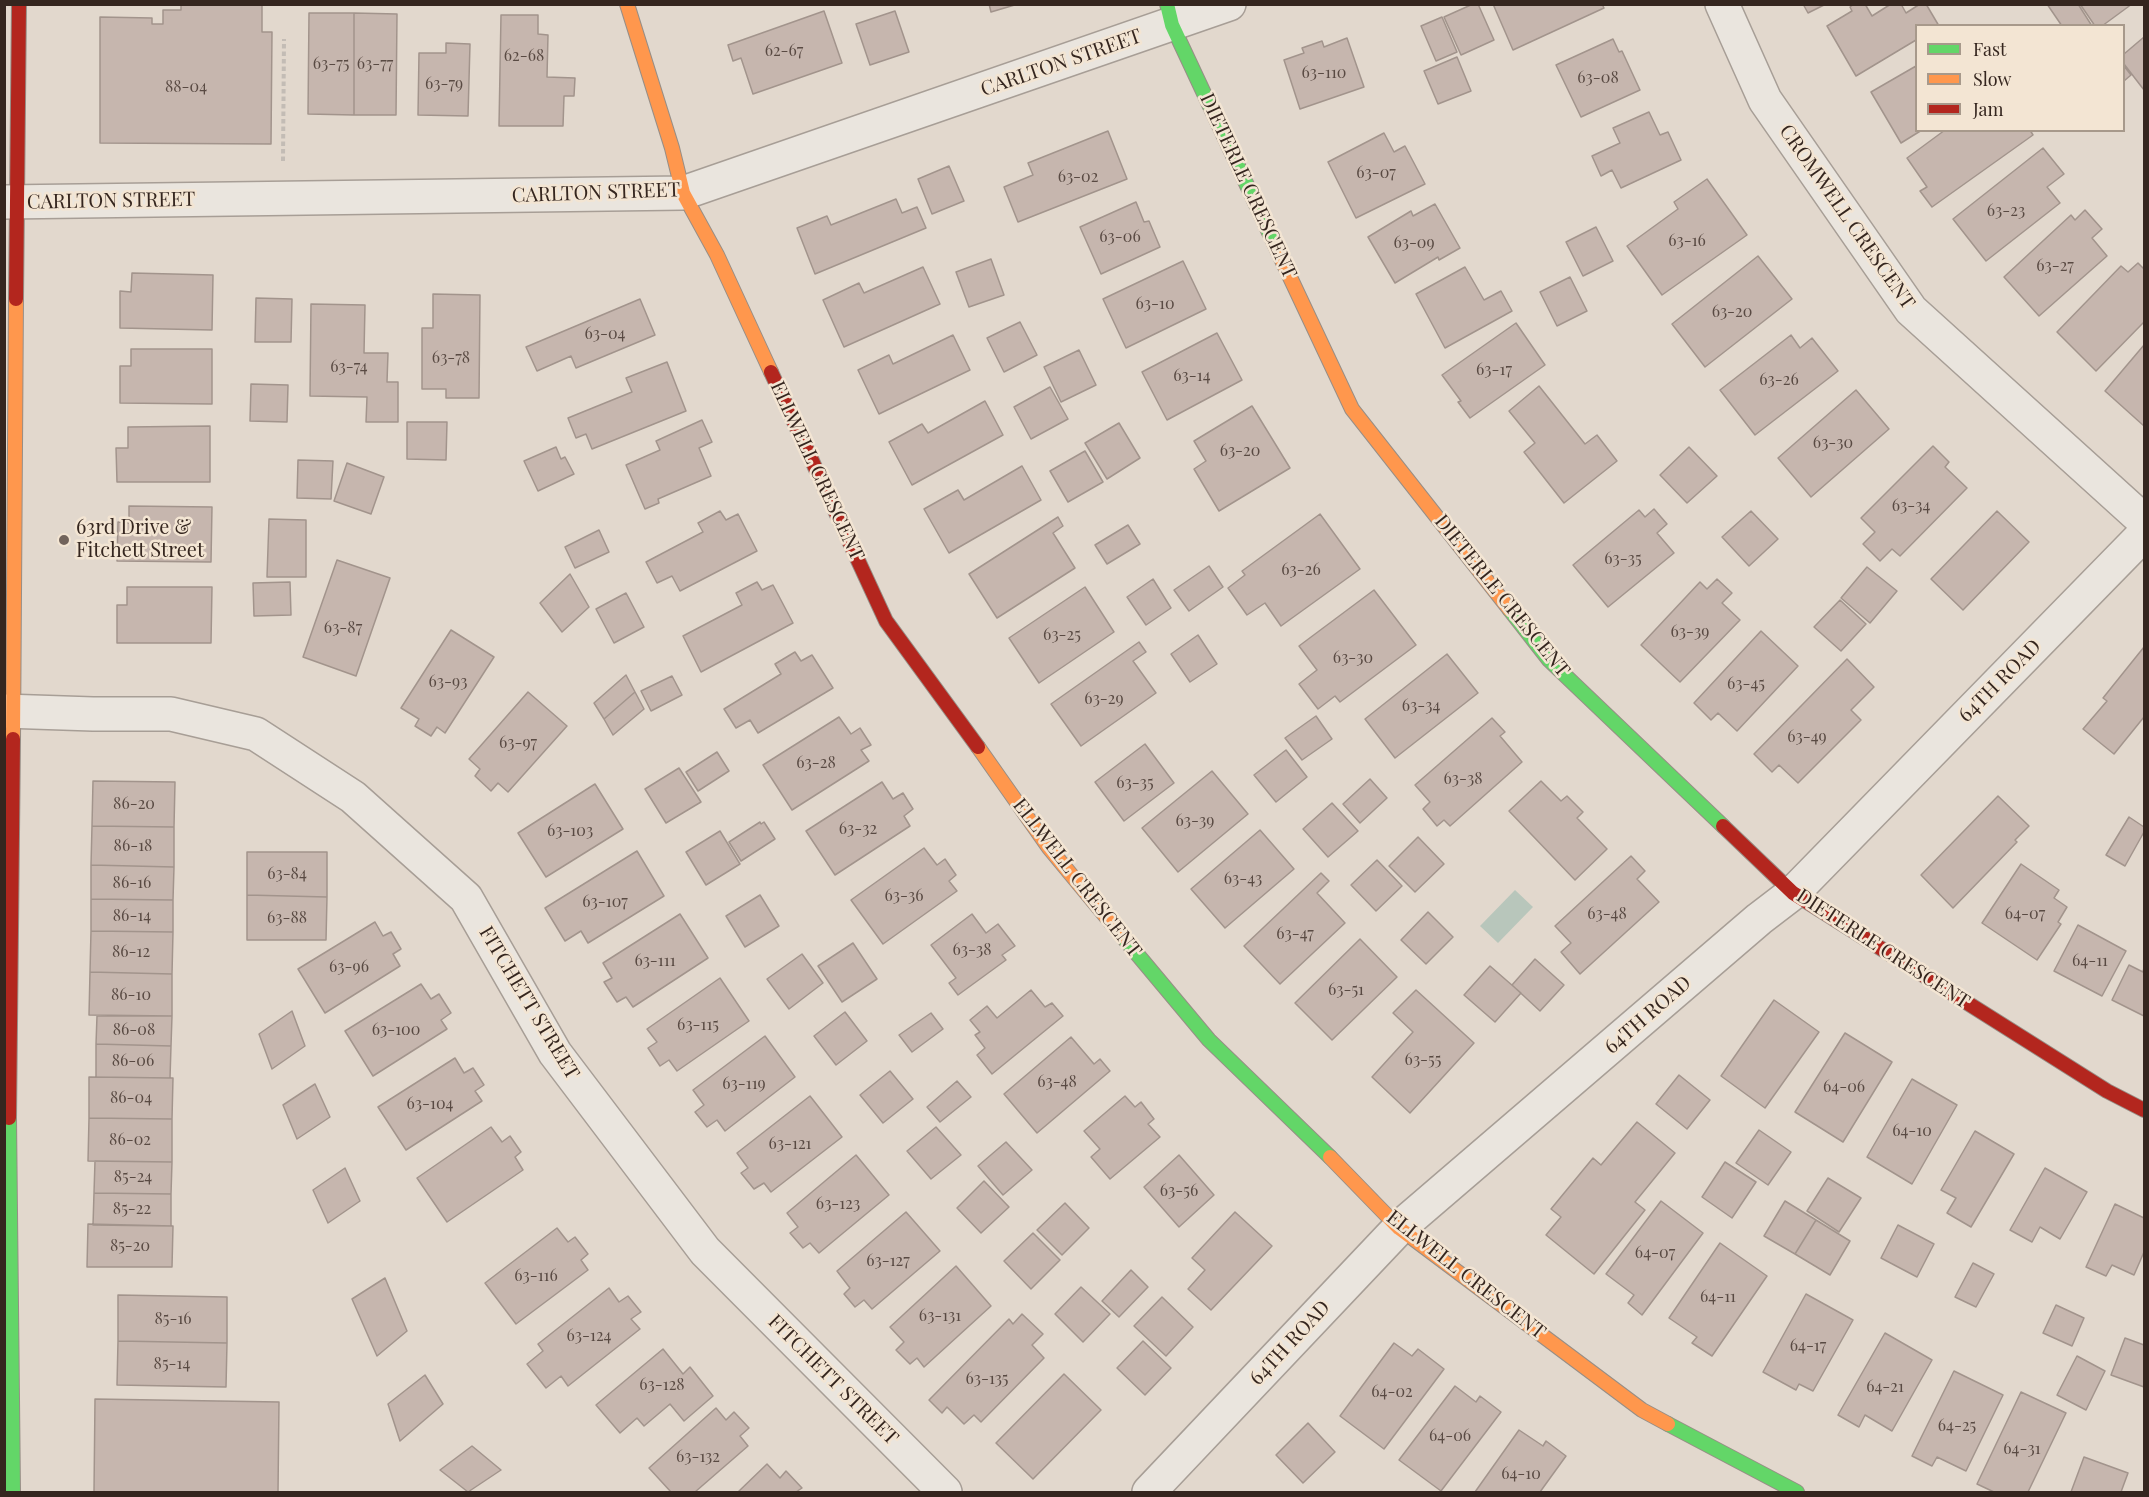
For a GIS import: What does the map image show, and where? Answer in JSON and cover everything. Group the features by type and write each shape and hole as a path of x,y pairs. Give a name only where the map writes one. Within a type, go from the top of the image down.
{"street":[{"path":"13,1492 7,1140 8,711 11,202 19,4"},
{"name":"ELLWELL CRESCENT","path":"627,4 672,148 682,193 717,255 886,621 944,698 1049,848 1202,1030 1344,1170 1399,1228 1642,1410 1797,1492"},
{"name":"CARLTON STREET","path":"11,202 682,193 1170,15 1229,4"},
{"name":"CROMWELL CRESCENT","path":"1722,4 1765,100 1911,310 2145,520"},
{"name":"DIETERLE CRESCENT","path":"1170,15 1352,409 1549,660 1793,892 2107,1091 2145,1110"},
{"name":"64TH ROAD","path":"1149,1492 1399,1228 1793,892 2145,534"},
{"name":"FITCHETT STREET","path":"8,711 171,714 256,734 353,797 466,898 555,1053 705,1251 945,1492"}],"path":[{"path":"283,162 284,39"}],"shaded area":[{"path":"1515,890 1533,907 1498,943 1480,926"}],"building":[{"path":"181,4 262,4 262,32 272,32 271,144 100,143 100,17 152,18 152,24 163,24 163,10 181,10"},
{"path":"989,4 1018,4 991,12"},
{"path":"1478,4 1494,40 1461,55 1444,17"},
{"path":"1493,4 1602,4 1604,8 1513,50"},
{"path":"1803,4 1826,4 1808,13"},
{"path":"1854,4 1865,4 1872,16 1891,4 1901,4 1906,13 1920,4 1926,4 1938,24 1915,24 1915,41 1856,76 1827,26 1852,11 1850,7"},
{"path":"2047,4 2078,4 2091,24 2061,24"},
{"path":"2080,4 2132,4 2105,24 2094,24"},
{"path":"824,11 842,63 753,94 741,58 733,61 728,45"},
{"path":"895,11 909,52 870,65 856,24"},
{"path":"309,13 354,13 354,115 308,114"},
{"path":"354,13 397,14 396,115 354,115"},
{"path":"501,15 538,15 538,34 548,35 547,77 575,78 574,96 564,96 563,126 499,126"},
{"path":"1442,17 1457,52 1436,61 1421,26"},
{"path":"2144,37 2144,90 2125,65 2125,53"},
{"path":"1347,38 1364,87 1300,109 1284,60 1304,53 1302,48 1322,41 1324,47"},
{"path":"1613,39 1619,52 1622,51 1640,90 1581,117 1556,65"},
{"path":"446,43 470,44 468,116 418,115 419,53 446,53"},
{"path":"1457,57 1471,91 1438,104 1424,71"},
{"path":"1915,67 1915,132 1919,132 1901,143 1871,92"},
{"path":"2125,67 2131,75 2125,80"},
{"path":"1649,112 1660,135 1668,132 1681,160 1621,188 1612,170 1601,176 1592,156 1620,143 1613,128"},
{"path":"1108,131 1127,179 1018,222 1004,187 1033,175 1028,163"},
{"path":"1942,132 2031,132 2033,135 1932,207 1920,191 1927,187 1907,158"},
{"path":"1384,133 1394,152 1405,146 1425,184 1356,218 1328,162"},
{"path":"2043,148 2064,174 2047,187 2060,203 1986,261 1953,219"},
{"path":"949,166 964,201 932,214 918,179"},
{"path":"1707,179 1747,235 1662,295 1627,246 1678,209 1674,202"},
{"path":"896,199 902,213 917,207 926,228 815,274 797,228 827,216 831,225"},
{"path":"1136,202 1144,222 1149,221 1160,247 1101,274 1080,227"},
{"path":"1435,204 1460,248 1439,260 1438,257 1395,283 1368,237 1411,211 1413,216"},
{"path":"2085,210 2102,229 2092,238 2107,256 2039,316 2004,277 2071,215 2075,220"},
{"path":"1596,227 1613,261 1583,276 1566,242"},
{"path":"1758,256 1792,299 1705,367 1672,324"},
{"path":"991,259 1004,295 969,307 956,272"},
{"path":"1183,261 1206,309 1126,348 1103,299"},
{"path":"2138,263 2144,269 2144,322 2096,371 2057,332 2121,266 2128,272"},
{"path":"923,267 940,304 844,347 823,300 859,283 864,293"},
{"path":"1465,267 1484,300 1501,291 1512,311 1445,348 1416,294"},
{"path":"132,273 213,275 212,330 120,328 120,291 131,292"},
{"path":"1570,277 1587,311 1557,326 1540,292"},
{"path":"433,294 480,295 479,398 446,398 446,389 422,389 422,328 433,328"},
{"path":"256,298 292,299 291,342 255,342"},
{"path":"640,299 655,335 576,368 571,356 537,371 526,347"},
{"path":"311,304 365,305 364,353 388,353 387,382 398,382 398,422 366,422 367,397 310,396"},
{"path":"1020,322 1037,355 1004,372 987,338"},
{"path":"1516,323 1545,365 1470,418 1442,375"},
{"path":"1217,333 1242,380 1167,420 1142,372"},
{"path":"953,335 970,370 879,414 858,370 889,355 893,364"},
{"path":"1791,335 1800,348 1812,338 1838,371 1755,435 1720,390"},
{"path":"2144,345 2144,426 2105,391"},
{"path":"131,349 212,349 212,404 120,403 120,366 131,366"},
{"path":"1079,350 1096,385 1061,402 1044,367"},
{"path":"667,362 686,411 592,449 586,434 576,438 568,418 632,392 626,378"},
{"path":"251,384 288,385 287,422 250,421"},
{"path":"1539,386 1585,444 1597,435 1617,461 1564,503 1524,452 1535,443 1509,411"},
{"path":"1050,387 1068,419 1031,439 1014,407"},
{"path":"1856,390 1889,429 1811,497 1778,458"},
{"path":"985,401 1003,435 912,485 889,442 922,424 928,433"},
{"path":"1252,406 1290,468 1219,511 1194,469 1206,461 1194,441"},
{"path":"702,420 712,442 699,448 711,476 658,499 659,503 645,509 626,465 660,450 656,441"},
{"path":"407,422 447,422 446,460 407,459"},
{"path":"1119,423 1140,458 1107,479 1085,443"},
{"path":"210,426 210,482 117,482 116,448 128,448 128,427"},
{"path":"1933,446 1949,462 1945,467 1967,488 1900,556 1892,549 1880,561 1863,544 1875,532 1861,518"},
{"path":"556,447 561,459 565,457 574,474 538,491 524,461"},
{"path":"1689,447 1717,476 1687,503 1660,475"},
{"path":"1085,451 1103,482 1068,502 1050,471"},
{"path":"298,460 333,461 331,499 297,498"},
{"path":"347,463 384,477 371,514 334,501"},
{"path":"1022,466 1041,500 949,553 924,509 958,490 964,500"},
{"path":"129,506 212,507 211,562 117,561 118,522 129,523"},
{"path":"1654,509 1667,524 1657,533 1674,553 1608,607 1573,565 1639,510 1645,517"},
{"path":"720,511 726,520 738,514 757,551 680,591 672,576 657,583 646,562 703,532 698,523"},
{"path":"1751,511 1778,539 1749,566 1722,537"},
{"path":"1997,511 2029,542 1963,610 1931,579"},
{"path":"1320,514 1360,569 1281,626 1265,603 1247,615 1228,588 1245,575 1242,571"},
{"path":"1058,517 1063,526 1053,533 1075,568 997,618 969,574"},
{"path":"269,519 306,520 306,577 267,577"},
{"path":"1128,525 1140,544 1107,564 1095,545"},
{"path":"599,530 609,552 575,568 565,547"},
{"path":"337,560 390,578 356,676 303,657"},
{"path":"1209,566 1223,587 1189,611 1174,590"},
{"path":"1867,567 1897,591 1870,623 1841,598"},
{"path":"570,574 589,607 562,632 540,603"},
{"path":"1153,579 1171,608 1146,625 1127,597"},
{"path":"1717,579 1732,593 1722,603 1740,620 1680,682 1641,645 1700,582 1707,589"},
{"path":"290,582 291,615 254,616 253,583"},
{"path":"757,582 762,590 773,585 793,623 701,672 683,636 742,605 736,593"},
{"path":"127,587 212,587 211,643 117,643 117,605 127,605"},
{"path":"1085,587 1114,632 1039,683 1009,638"},
{"path":"1374,590 1416,645 1340,702 1335,696 1318,709 1299,684 1317,670 1299,646"},
{"path":"626,593 644,627 614,643 596,609"},
{"path":"1840,600 1866,624 1841,651 1814,627"},
{"path":"451,630 494,657 445,733 437,727 431,736 415,726 419,719 401,708"},
{"path":"1761,631 1798,666 1737,731 1718,713 1711,720 1694,703"},
{"path":"1198,635 1217,664 1190,682 1171,654"},
{"path":"1139,642 1146,652 1133,661 1156,693 1081,746 1051,704"},
{"path":"2144,647 2144,717 2114,754 2083,729 2107,701 2103,698"},
{"path":"795,652 801,661 812,655 833,688 758,733 750,720 736,728 724,709 781,674 775,664"},
{"path":"1447,654 1478,693 1395,758 1365,719"},
{"path":"1847,659 1874,687 1851,710 1861,720 1798,783 1779,765 1772,772 1754,754"},
{"path":"626,675 635,692 604,719 594,703"},
{"path":"672,676 682,695 651,711 641,691"},
{"path":"528,692 567,726 508,792 498,783 491,791 475,776 480,769 469,759"},
{"path":"635,692 644,709 613,735 604,719"},
{"path":"1316,716 1332,739 1302,760 1285,738"},
{"path":"839,717 851,734 860,728 871,745 861,750 869,761 792,810 763,765"},
{"path":"1492,718 1505,732 1500,736 1522,762 1450,826 1444,820 1437,826 1423,809 1430,802 1415,785"},
{"path":"1145,744 1174,783 1124,821 1095,782"},
{"path":"1286,750 1307,777 1276,802 1254,775"},
{"path":"717,752 729,771 698,791 686,772"},
{"path":"679,768 701,802 666,823 645,789"},
{"path":"1212,771 1248,814 1178,872 1142,828"},
{"path":"1370,779 1387,798 1360,823 1343,804"},
{"path":"93,781 175,782 174,827 92,826"},
{"path":"1541,781 1561,801 1567,796 1583,812 1577,818 1607,849 1575,880 1509,811"},
{"path":"882,782 893,799 903,793 913,809 904,816 910,826 835,875 806,831"},
{"path":"595,784 623,829 546,877 518,833"},
{"path":"1998,796 2029,826 2015,840 2017,842 1953,908 1921,875"},
{"path":"1332,803 1358,831 1328,857 1303,829"},
{"path":"2129,817 2144,827 2144,832 2125,866 2106,855"},
{"path":"760,822 761,824 764,822 775,839 741,861 729,842"},
{"path":"92,826 174,827 174,867 91,865"},
{"path":"1260,830 1294,869 1225,928 1191,889"},
{"path":"720,831 740,864 706,885 686,852"},
{"path":"1418,837 1444,864 1415,892 1389,866"},
{"path":"924,848 937,865 945,859 956,875 949,881 957,891 883,944 851,900"},
{"path":"637,851 664,896 588,943 581,931 565,941 545,908"},
{"path":"247,852 327,852 327,897 247,895"},
{"path":"1631,856 1645,871 1637,879 1659,902 1580,974 1561,952 1571,943 1555,926"},
{"path":"1377,860 1402,886 1376,911 1351,885"},
{"path":"2021,864 2059,890 2054,898 2067,907 2058,922 2061,924 2037,960 1982,923"},
{"path":"91,865 174,867 173,900 91,899"},
{"path":"1321,873 1329,881 1317,893 1345,923 1280,984 1244,946"},
{"path":"247,895 327,897 326,940 247,940"},
{"path":"760,895 779,926 745,947 726,916"},
{"path":"91,899 173,900 173,932 91,931"},
{"path":"1428,912 1453,937 1426,964 1401,940"},
{"path":"680,914 708,958 633,1007 626,997 617,1002 604,982 612,978 603,963"},
{"path":"972,914 986,933 998,924 1015,946 1002,955 1006,960 958,995 949,983 956,978 931,945"},
{"path":"375,922 383,936 391,932 401,949 393,954 400,966 325,1013 298,969"},
{"path":"2078,925 2126,951 2102,996 2054,971"},
{"path":"91,931 173,932 172,974 90,972"},
{"path":"1360,939 1397,977 1332,1040 1295,1003"},
{"path":"853,943 877,979 842,1002 818,966"},
{"path":"802,954 823,983 789,1009 767,979"},
{"path":"1535,959 1564,985 1540,1011 1512,985"},
{"path":"2129,965 2143,972 2144,968 2144,1016 2112,1000"},
{"path":"1490,966 1521,993 1495,1022 1464,995"},
{"path":"90,972 172,974 172,1016 89,1015"},
{"path":"720,978 749,1021 677,1071 669,1060 660,1066 648,1048 657,1042 647,1029"},
{"path":"421,984 431,999 439,994 451,1013 441,1020 447,1029 373,1076 345,1031"},
{"path":"1031,990 1045,1007 1052,1003 1063,1016 992,1074 977,1055 985,1048 975,1035 980,1032 970,1020 987,1006 997,1018"},
{"path":"1416,990 1474,1043 1410,1113 1372,1077 1413,1032 1393,1013"},
{"path":"1774,1000 1819,1032 1765,1108 1721,1076"},
{"path":"292,1011 305,1046 272,1069 259,1034"},
{"path":"845,1012 867,1041 836,1065 814,1036"},
{"path":"931,1013 943,1029 912,1052 899,1035"},
{"path":"97,1016 172,1016 171,1046 96,1044"},
{"path":"1845,1033 1892,1062 1843,1142 1795,1112"},
{"path":"765,1036 795,1077 725,1131 717,1120 707,1127 695,1112 704,1105 693,1090"},
{"path":"1071,1037 1094,1064 1100,1059 1110,1071 1037,1133 1004,1094"},
{"path":"96,1044 171,1046 170,1078 96,1077"},
{"path":"455,1058 464,1073 473,1068 484,1085 475,1091 482,1101 406,1150 378,1107"},
{"path":"890,1071 913,1099 883,1123 860,1095"},
{"path":"1679,1075 1710,1100 1687,1129 1656,1104"},
{"path":"89,1077 173,1078 172,1119 89,1118"},
{"path":"1912,1079 1957,1105 1912,1184 1867,1157"},
{"path":"957,1081 971,1097 940,1122 927,1107"},
{"path":"315,1084 330,1117 297,1139 283,1105"},
{"path":"810,1096 842,1137 771,1192 764,1183 754,1189 741,1173 748,1168 737,1153"},
{"path":"1125,1096 1135,1107 1141,1102 1154,1119 1148,1124 1160,1137 1110,1179 1091,1157 1100,1149 1084,1131"},
{"path":"89,1118 172,1119 172,1162 88,1161"},
{"path":"1637,1122 1675,1153 1635,1202 1645,1210 1594,1274 1546,1235 1561,1217 1551,1209 1593,1158 1601,1165"},
{"path":"491,1127 502,1142 510,1136 521,1152 515,1157 523,1170 447,1222 417,1178"},
{"path":"936,1127 961,1155 931,1179 907,1151"},
{"path":"1759,1130 1791,1152 1768,1185 1736,1163"},
{"path":"1975,1131 2014,1154 1971,1227 1947,1213 1956,1198 1941,1190"},
{"path":"1006,1142 1032,1170 1003,1195 978,1166"},
{"path":"856,1155 889,1195 819,1253 810,1243 803,1248 790,1233 798,1227 787,1213"},
{"path":"1179,1155 1214,1195 1179,1227 1144,1187"},
{"path":"95,1161 172,1162 171,1194 94,1193"},
{"path":"1725,1162 1756,1182 1732,1218 1702,1197"},
{"path":"345,1168 360,1201 328,1223 313,1190"},
{"path":"2045,1168 2087,1192 2060,1239 2040,1227 2032,1242 2010,1230"},
{"path":"1828,1178 1861,1198 1839,1232 1807,1211"},
{"path":"984,1181 1009,1207 981,1233 957,1208"},
{"path":"94,1193 171,1194 171,1226 93,1225"},
{"path":"1661,1201 1703,1233 1642,1315 1628,1303 1634,1295 1606,1274"},
{"path":"1785,1201 1816,1220 1795,1254 1764,1236"},
{"path":"1065,1203 1089,1228 1062,1255 1037,1230"},
{"path":"2115,1204 2144,1218 2144,1252 2134,1275 2112,1265 2106,1276 2086,1267"},
{"path":"906,1212 940,1251 872,1309 864,1300 855,1307 844,1294 850,1288 837,1271"},
{"path":"1235,1212 1272,1246 1211,1310 1188,1289 1205,1270 1192,1258"},
{"path":"1816,1220 1850,1241 1830,1275 1795,1254"},
{"path":"88,1224 173,1226 172,1267 87,1267"},
{"path":"1898,1225 1934,1244 1917,1277 1881,1258"},
{"path":"557,1228 568,1242 575,1237 588,1254 581,1260 588,1270 516,1324 485,1283"},
{"path":"1033,1233 1060,1260 1031,1289 1004,1261"},
{"path":"1720,1243 1767,1276 1712,1356 1692,1343 1697,1337 1669,1318"},
{"path":"1973,1263 1994,1274 1976,1307 1955,1297"},
{"path":"956,1266 991,1306 924,1367 917,1358 910,1364 896,1350 904,1342 890,1327"},
{"path":"1131,1270 1148,1287 1119,1317 1102,1301"},
{"path":"385,1278 407,1331 377,1356 352,1299"},
{"path":"1081,1287 1110,1314 1083,1342 1055,1314"},
{"path":"609,1288 619,1302 628,1296 641,1312 631,1319 640,1329 568,1386 561,1376 546,1388 527,1364 543,1351 538,1344"},
{"path":"1806,1294 1853,1320 1813,1391 1799,1384 1796,1390 1763,1372"},
{"path":"118,1295 227,1297 227,1343 118,1341"},
{"path":"1162,1297 1193,1327 1166,1356 1134,1326"},
{"path":"2056,1305 2084,1318 2072,1346 2043,1333"},
{"path":"1022,1314 1043,1334 1032,1345 1044,1358 981,1422 974,1415 964,1424 947,1407 942,1413 929,1400 1009,1319 1013,1324"},
{"path":"1885,1333 1932,1360 1892,1431 1865,1415 1859,1427 1838,1415"},
{"path":"2125,1338 2144,1345 2144,1387 2111,1375"},
{"path":"118,1341 227,1343 226,1387 117,1385"},
{"path":"1143,1341 1171,1368 1145,1395 1117,1368"},
{"path":"1394,1343 1412,1356 1418,1349 1444,1369 1384,1449 1340,1416"},
{"path":"663,1349 683,1374 690,1367 713,1396 684,1421 670,1404 644,1426 637,1418 620,1433 596,1405"},
{"path":"2077,1356 2105,1371 2086,1410 2057,1395"},
{"path":"1954,1371 2003,1395 1966,1471 1937,1457 1932,1466 1912,1456"},
{"path":"1064,1374 1101,1410 1033,1479 996,1443"},
{"path":"425,1375 443,1404 400,1441 388,1404"},
{"path":"1455,1386 1476,1402 1480,1396 1501,1412 1441,1491 1399,1460"},
{"path":"2021,1392 2066,1413 2028,1492 1994,1492 1977,1484"},
{"path":"95,1399 279,1402 278,1492 94,1492"},
{"path":"716,1408 726,1420 734,1412 749,1428 740,1436 748,1446 695,1492 671,1492 649,1468"},
{"path":"1308,1423 1335,1452 1303,1483 1276,1455"},
{"path":"1519,1430 1543,1446 1546,1441 1566,1456 1540,1492 1475,1492"},
{"path":"472,1446 501,1470 468,1492 440,1470"},
{"path":"2084,1457 2128,1473 2121,1492 2071,1492"},
{"path":"767,1464 780,1478 786,1471 802,1488 796,1492 738,1492"}],"traffic: fast":[{"path":"1167,4 1172,25 1281,258"},
{"path":"1510,610 1549,660 1723,826"},
{"path":"1122,936 1209,1040 1330,1157"},
{"path":"9,1118 13,1492"},
{"path":"1668,1424 1797,1492"}],"traffic: slow":[{"path":"627,4 672,148 683,193 717,255 771,372"},
{"path":"1281,258 1352,409 1510,610"},
{"path":"13,739 16,299"},
{"path":"978,747 1049,848 1122,936"},
{"path":"1330,1157 1399,1228 1642,1410 1668,1424"}],"traffic: jam":[{"path":"16,299 19,4"},
{"path":"771,372 886,621 978,747"},
{"path":"9,1118 13,739"},
{"path":"1723,826 1793,893 2107,1091 2144,1110"}],"place":[{"name":"63rd Drive & Fitchett Street","path":"64,540"}]}
